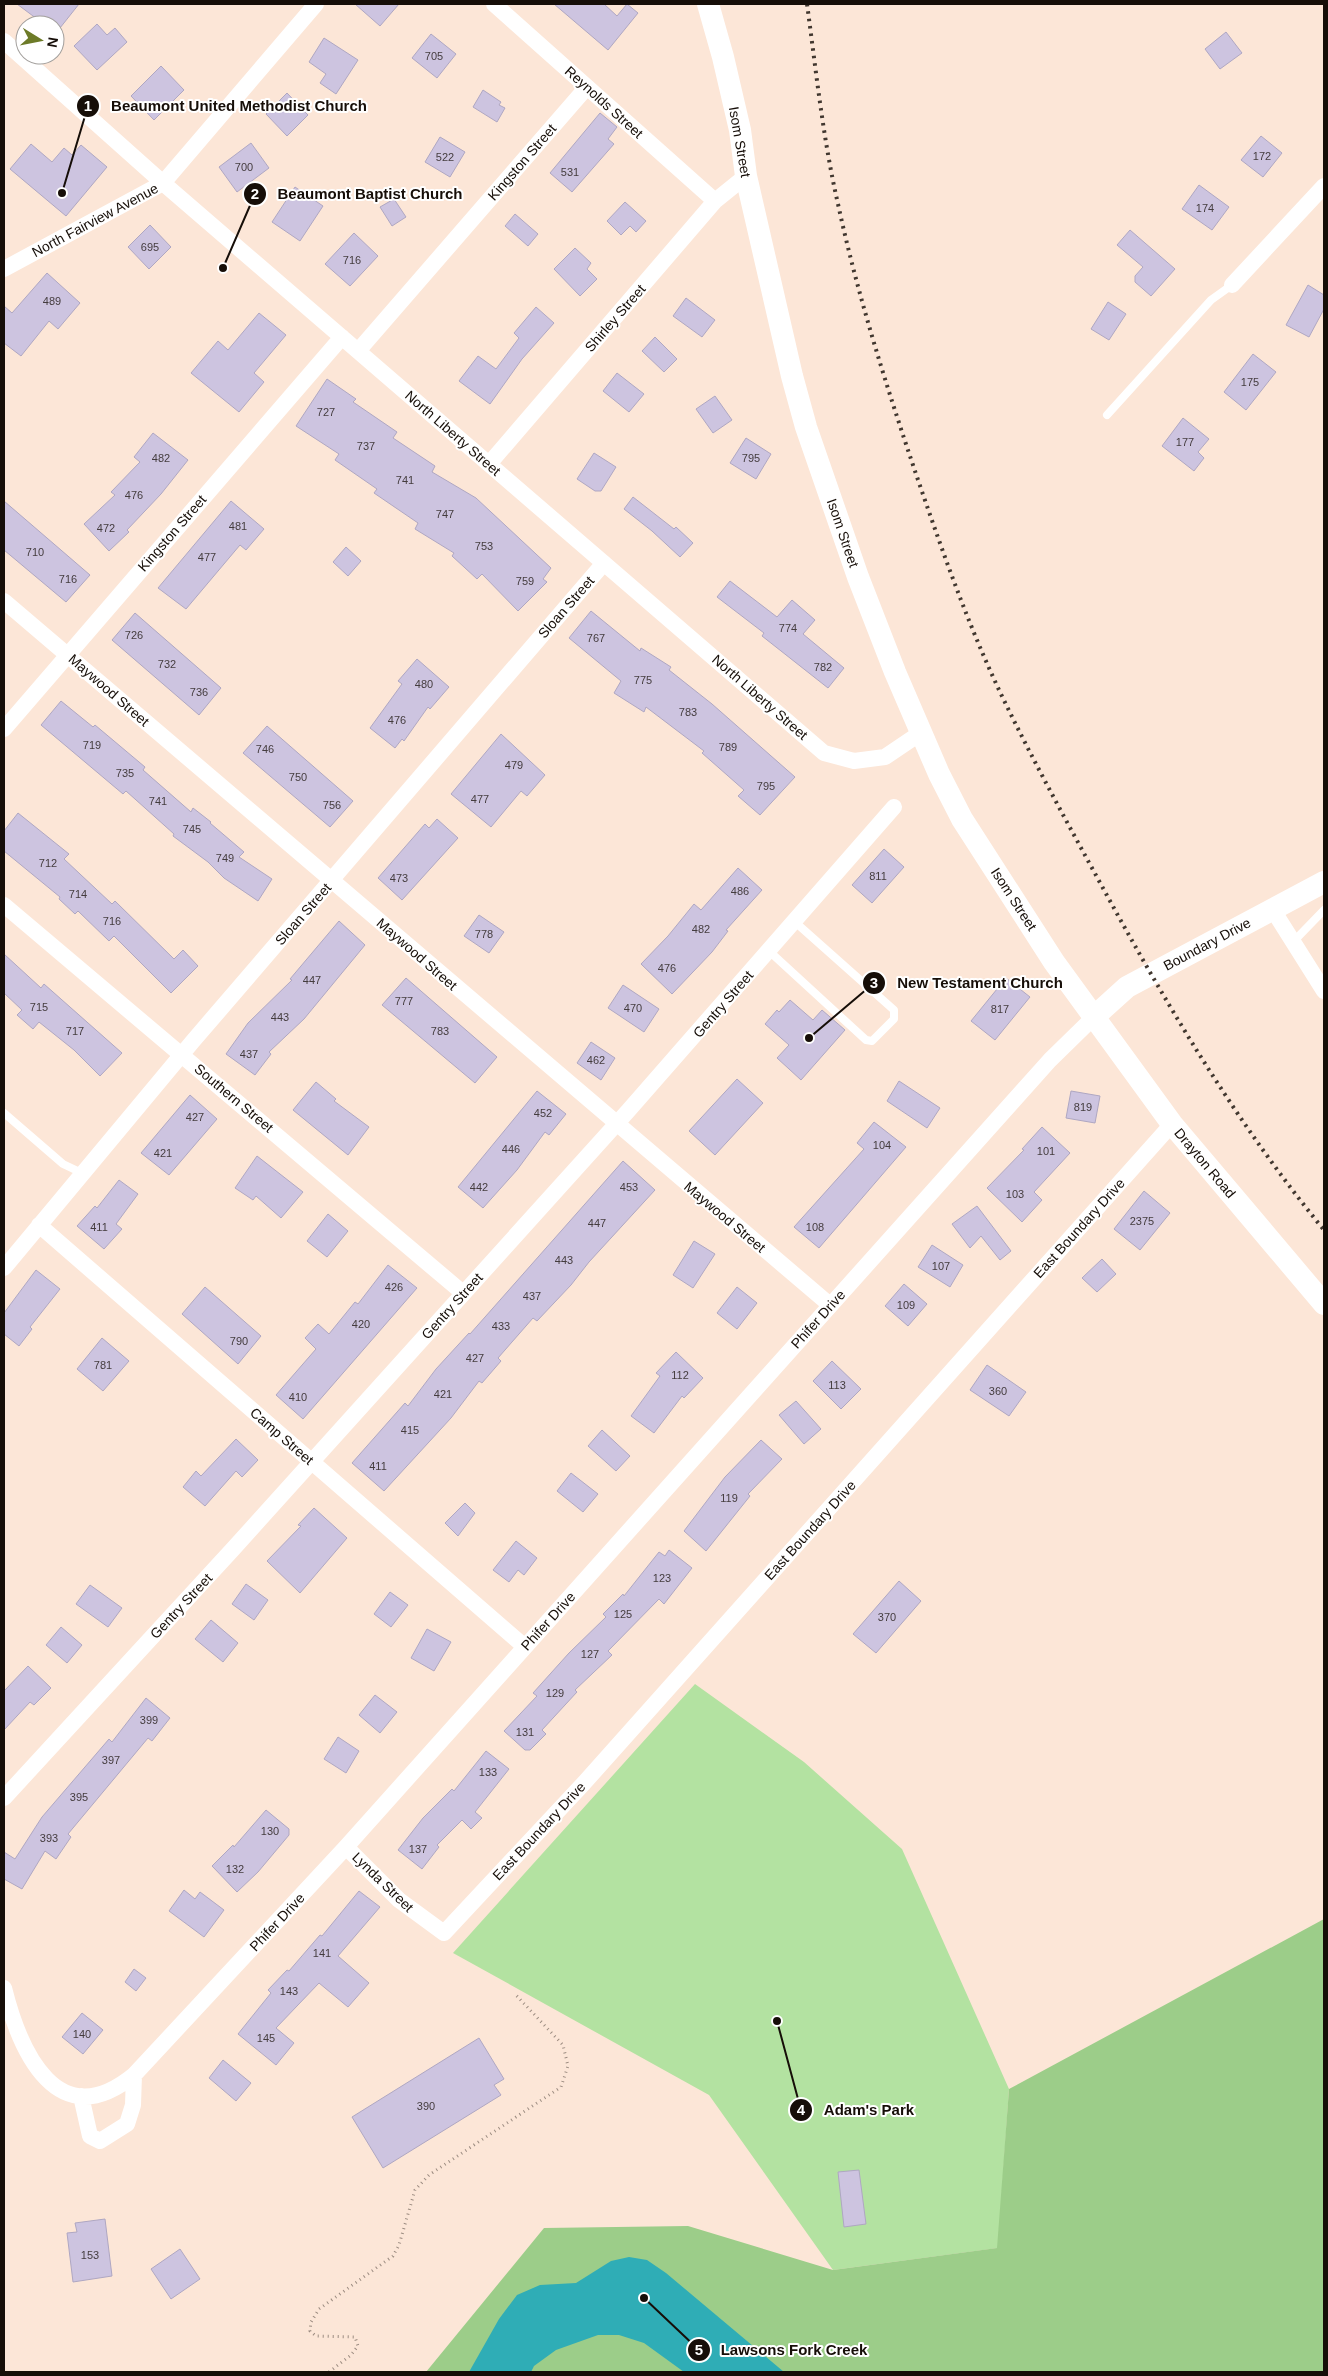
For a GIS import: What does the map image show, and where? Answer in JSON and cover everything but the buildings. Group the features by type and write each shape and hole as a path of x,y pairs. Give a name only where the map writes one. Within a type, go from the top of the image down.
{"main road":[{"name":"Isom Street","path":"708,4 740,130 746,176 792,376 806,427 861,586 895,672 939,774 962,818 1054,962 1095,1016"},
{"name":"Boundary Drive","path":"1095,1016 1127,987 1324,882"},
{"name":"Drayton Road","path":"1095,1016 1172,1124 1324,1304"}],"street":[{"name":"North Fairview Avenue","path":"4,269 163,183 316,4"},
{"name":"Reynolds Street","path":"494,4 715,202"},
{"name":"North Liberty Street","path":"4,40 163,183 824,753 854,761 885,757 922,732"},
{"name":"Kingston Street","path":"358,350 587,87"},
{"name":"Shirley Street","path":"489,464 715,202 746,176"},
{"path":"1232,286 1324,186"},
{"name":"Kingston Street","path":"4,729 342,337"},
{"name":"Sloan Street","path":"4,1268 183,1054 604,563"},
{"name":"Maywood Street","path":"4,601 616,1125 830,1305"},
{"name":"Gentry Street","path":"4,1798 312,1462 616,1125 894,807"},
{"name":"Southern Street","path":"4,904 464,1293"},
{"path":"1273,910 1324,990"},
{"name":"Phifer Drive","path":"4,1988 16,2025 42,2075 61,2092 81,2096 108,2092 134,2076 346,1847 1050,1060 1095,1016"},
{"name":"East Boundary Drive","path":"444,1933 590,1776 1172,1124"},
{"name":"Camp Street","path":"39,1225 525,1647"},
{"name":"Lynda Street","path":"346,1847 399,1900 444,1933"},
{"path":"81,2096 90,2136 100,2141 127,2124 133,2105 134,2076"}],"lane":[{"path":"1108,415 1211,300 1232,286"},
{"path":"1293,942 1324,910"},
{"path":"769,951 866,1040 872,1041 894,1019 894,1010 795,922"},
{"path":"4,1113 63,1164 82,1173"}],"path":[{"path":"329,2372 351,2355 358,2346 355,2337 316,2336 310,2331 311,2322 319,2309 392,2256 399,2245 415,2190 429,2175 561,2087 568,2066 563,2046 515,1994"}],"green space":[{"path":"695,1684 804,1762 902,1849 1009,2089 998,2248 833,2270 709,2095 453,1953"},
{"path":"1324,1919 1324,2372 426,2372 544,2228 688,2226 833,2270 997,2248 1009,2089"}],"water":[{"path":"629,2257 647,2260 666,2273 784,2372 684,2372 644,2343 619,2335 598,2335 556,2350 534,2366 531,2372 469,2372 499,2319 517,2295 540,2285 576,2283 611,2261"}],"railway":[{"path":"807,4 828,155 855,273 884,376 906,444 946,559 977,639 1000,692 1037,767 1179,1022 1262,1149 1324,1230"}],"place":[{"name":"Beaumont United Methodist Church","path":"62,193"},
{"name":"Beaumont Baptist Church","path":"223,268"},
{"name":"New Testament Church","path":"809,1038"},
{"name":"Adam's Park","path":"777,2021"},
{"name":"Lawsons Fork Creek","path":"644,2298"}]}
